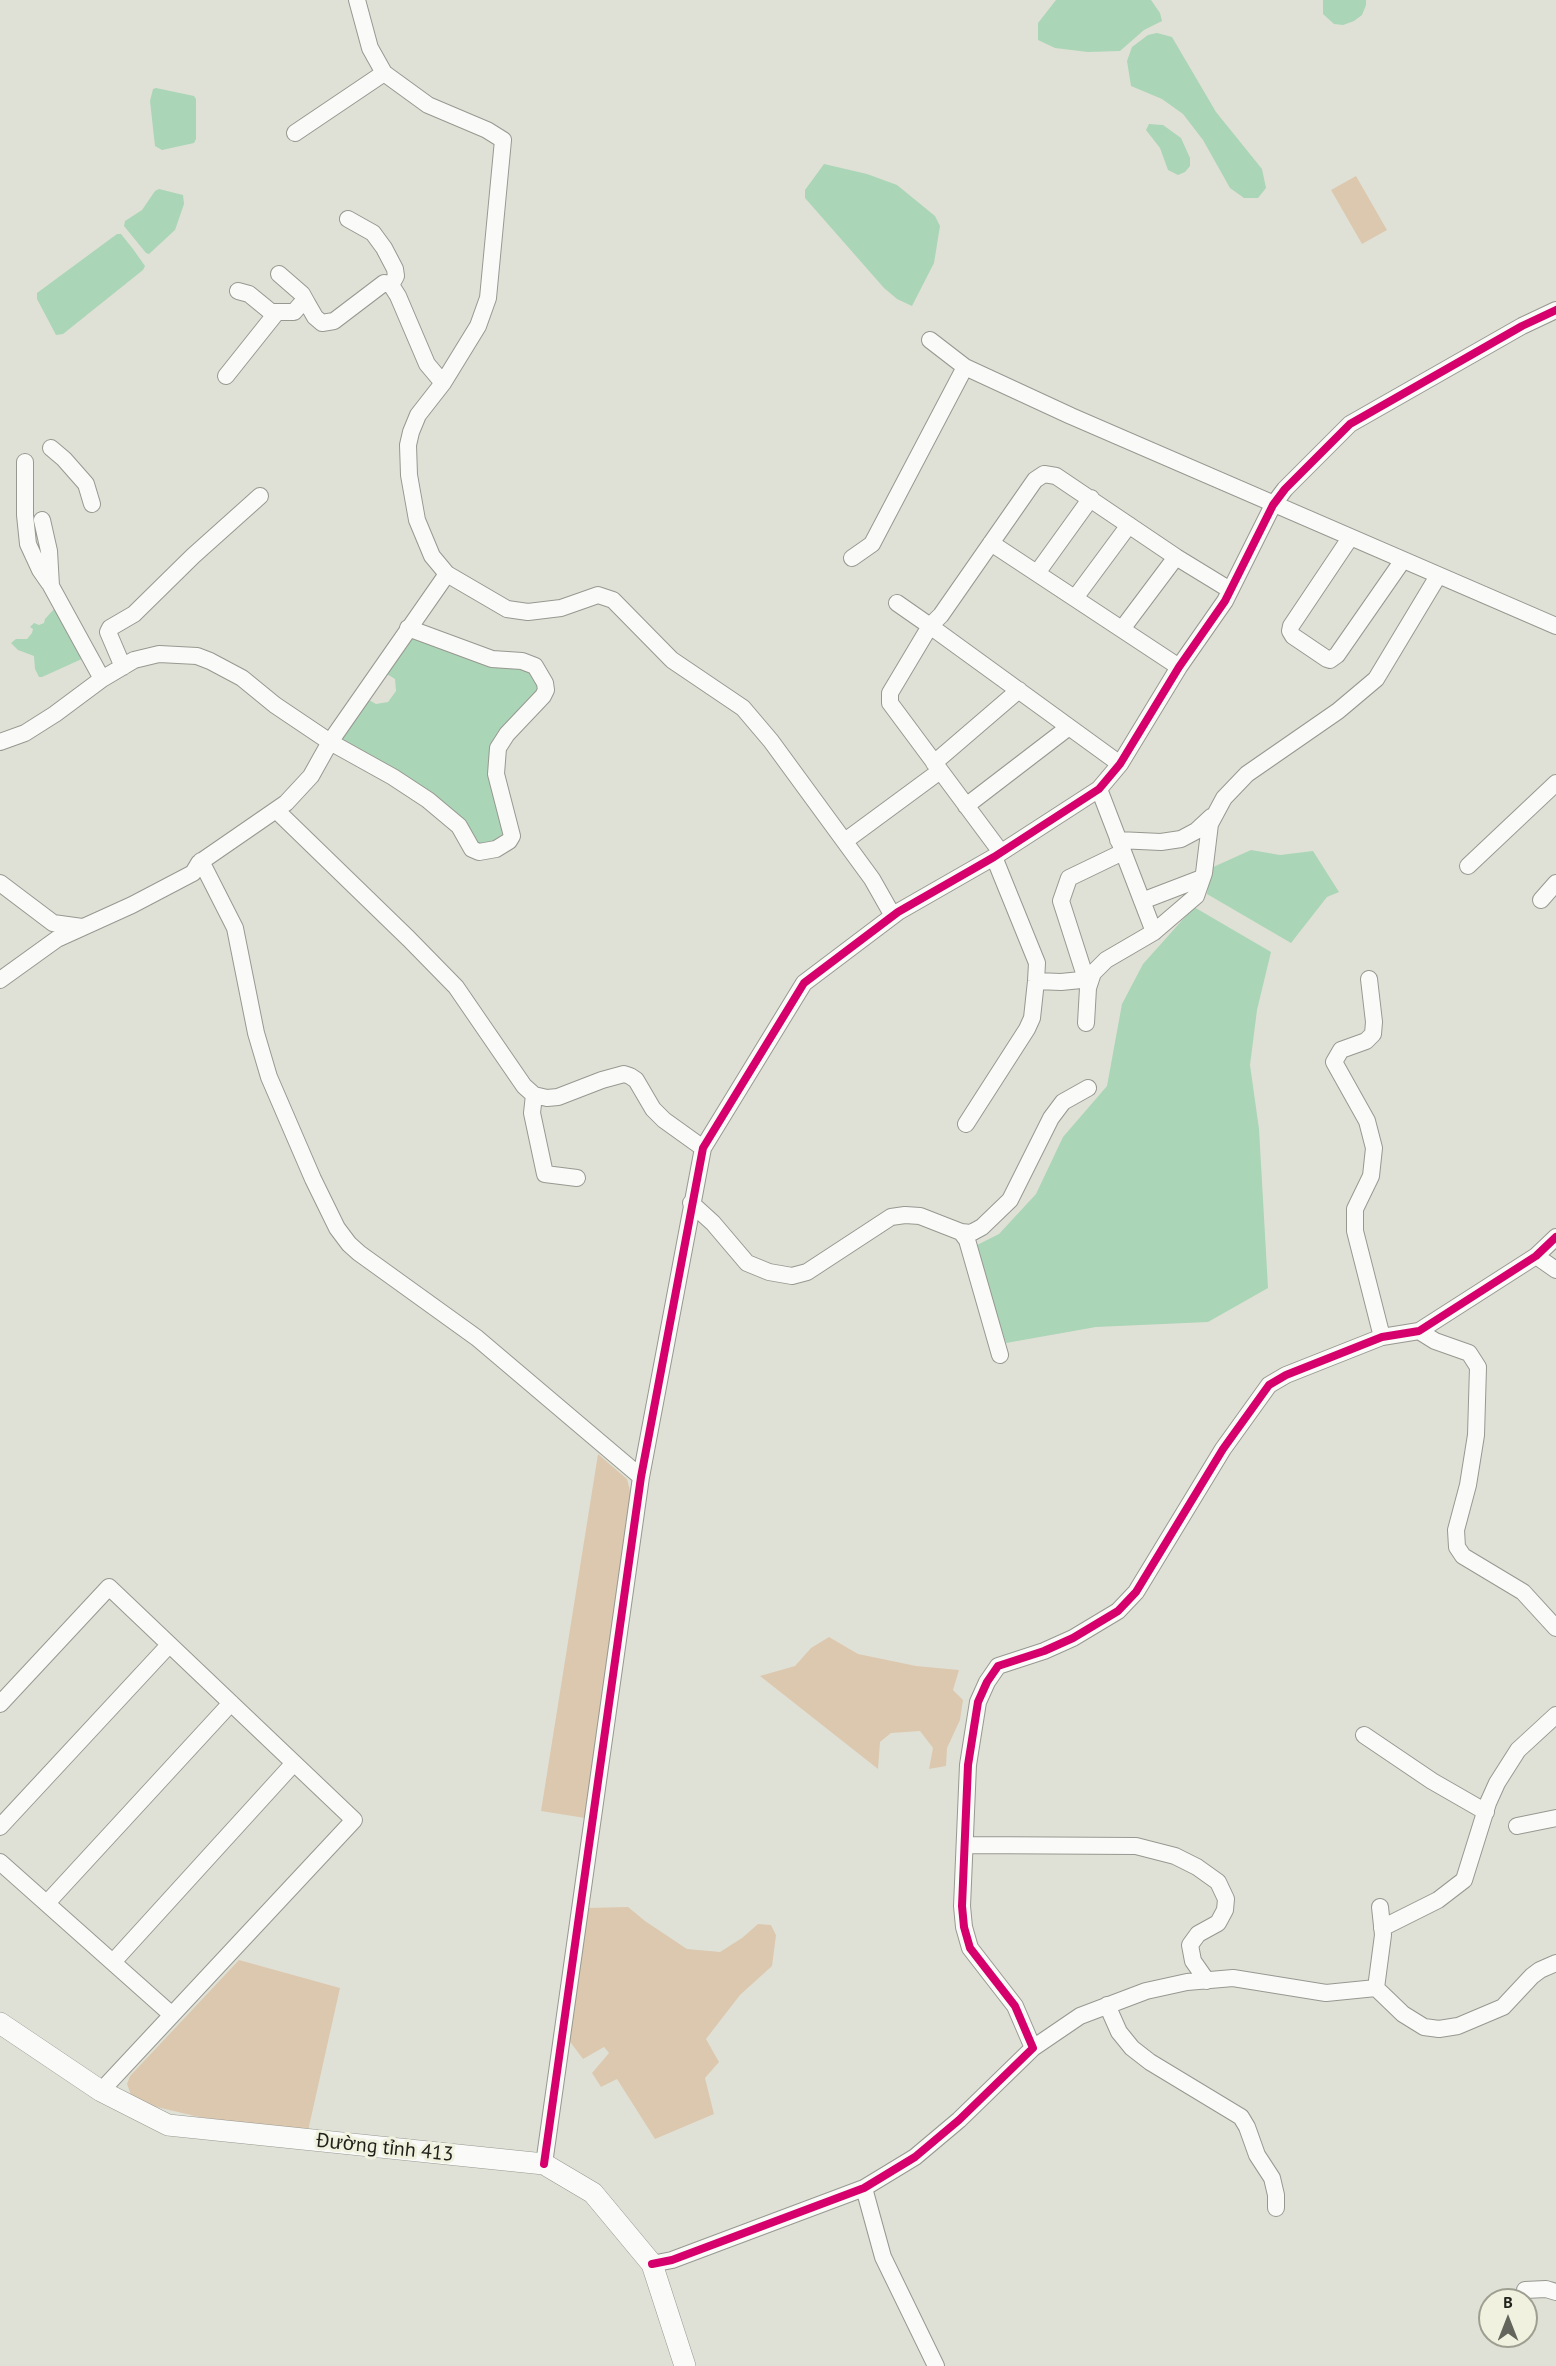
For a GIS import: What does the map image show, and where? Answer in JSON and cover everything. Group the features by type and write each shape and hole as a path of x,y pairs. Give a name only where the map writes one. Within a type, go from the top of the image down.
{"main road":[{"name":"Đường tỉnh 413","path":"0,2023 101,2091 168,2125 544,2164 593,2193 652,2264 685,2366"}],"street":[{"path":"357,0 370,48 384,73 428,105 488,130 503,140 488,298 478,326 442,383 418,415 408,445 409,475 417,520 432,556 447,574 507,609 528,612 561,608 598,595 613,600 672,660 743,708 771,741 872,879 893,916"},
{"path":"295,133 384,73"},
{"path":"348,219 373,233 384,249 396,276 391,285"},
{"path":"279,274 302,294 315,316 322,322 334,321 384,283 391,285 398,296 427,364 442,383"},
{"path":"238,291 249,294 271,312 294,312 300,304 307,303"},
{"path":"544,2164 640,1477 703,1148 804,983 893,916 997,854 1099,789 1120,764 1179,667 1230,590 1284,489 1350,424 1521,326 1556,310"},
{"path":"226,376 277,312"},
{"path":"930,340 965,367 1274,505 1556,626"},
{"path":"852,558 872,544 965,367"},
{"path":"51,448 86,483 92,504"},
{"path":"24,462 28,544 40,570 102,679"},
{"path":"966,1124 1032,1018 1037,963 997,854 966,806 892,708 888,698 930,626 941,615 1035,480 1044,474 1056,476 1176,557 1230,590"},
{"path":"123,667 108,632 110,628 134,614 193,556 260,496"},
{"path":"1037,573 1090,498"},
{"path":"42,520 46,534 51,586"},
{"path":"1075,598 1129,525"},
{"path":"1350,538 1291,626 1290,631 1293,636 1327,659 1330,660 1337,655 1403,560"},
{"path":"991,543 1179,667"},
{"path":"1122,629 1176,557"},
{"path":"0,980 57,939 193,873 201,861 277,812 299,792 311,776 330,742 447,574"},
{"path":"1089,979 1106,960 1154,932 1196,896 1202,878 1208,831 1214,814 1224,798 1247,774 1338,711 1376,679 1438,576"},
{"path":"897,603 1120,764"},
{"path":"0,742 12,739 35,726 77,700 102,679 144,656 159,654 197,656 242,678 275,705 330,742 393,777 428,800 459,826 472,849 488,852 509,841 512,836 512,828 496,774 498,748 507,734 543,696 546,690 540,673 535,666 522,661 492,659 408,628"},
{"path":"844,841 937,767 1018,690"},
{"path":"966,806 1069,727"},
{"path":"1468,866 1556,783"},
{"path":"1099,789 1154,932"},
{"path":"277,812 456,987 524,1086 534,1095 547,1098 558,1097 624,1074 636,1080 653,1108 664,1120 703,1148"},
{"path":"1086,1023 1089,979 1061,901 1069,878 1120,846 1182,839 1196,831 1214,814"},
{"path":"201,861 235,928 256,1033 269,1077 337,1228 359,1253 477,1338 640,1477"},
{"path":"1142,901 1202,878"},
{"path":"0,883 53,923 83,927"},
{"path":"1541,900 1556,883"},
{"path":"1036,981 1061,982 1089,979"},
{"path":"1369,979 1374,1022 1372,1034 1366,1041 1341,1050 1334,1062 1367,1121 1374,1148 1371,1176 1355,1209 1355,1231 1382,1336"},
{"path":"691,1203 713,1222 747,1263 769,1272 792,1276 807,1272 891,1217 920,1216 961,1232 971,1233 982,1227 1010,1200 1051,1118 1063,1102 1088,1088"},
{"path":"534,1095 532,1113 545,1174 577,1178"},
{"path":"961,1232 967,1240 1000,1355"},
{"path":"1033,2048 1016,2006 970,1948 964,1927 962,1906 968,1765 978,1702 987,1682 998,1666 1044,1651 1073,1638 1118,1611 1136,1592 1223,1449 1269,1385 1286,1375 1382,1336 1419,1331 1536,1256 1556,1237"},
{"path":"1536,1256 1556,1270"},
{"path":"1419,1331 1435,1341 1469,1353 1478,1367 1476,1435 1468,1485 1456,1530 1457,1547 1463,1556 1523,1592 1556,1628"},
{"path":"0,1704 109,1587 354,1820 101,2091"},
{"path":"0,1827 169,1645"},
{"path":"47,1904 231,1704"},
{"path":"1382,1928 1438,1900 1464,1880 1497,1783 1512,1758 1556,1715"},
{"path":"1364,1735 1432,1781 1486,1812"},
{"path":"113,1962 294,1763"},
{"path":"1517,1826 1556,1818"},
{"path":"966,1845 1136,1846 1175,1856 1197,1867 1218,1882 1226,1899 1225,1910 1218,1923 1198,1934 1190,1945 1192,1961 1207,1981"},
{"path":"0,1862 172,2014"},
{"path":"1376,1988 1382,1928 1380,1907"},
{"path":"652,2264 672,2260 864,2188 915,2157 959,2120 1033,2048 1080,2016 1146,1991 1187,1982 1233,1978 1326,1993 1376,1988 1403,2014 1424,2026 1439,2029 1458,2026 1503,2007 1532,1976 1556,1963"},
{"path":"1107,2005 1119,2032 1132,2048 1150,2062 1240,2117 1247,2127 1257,2155 1272,2178 1276,2208"},
{"path":"864,2188 883,2257 915,2327 936,2366"},
{"path":"1538,2289 1556,2292"}],"shaded area":[{"path":"1056,0 1151,0 1160,13 1162,21 1144,30 1120,51 1088,52 1055,48 1038,40 1038,23"},
{"path":"1323,0 1366,0 1366,5 1362,15 1354,21 1343,25 1334,24 1323,14"},
{"path":"1157,33 1172,37 1216,112 1262,169 1266,188 1258,198 1244,198 1230,188 1203,140 1183,114 1162,99 1131,86 1127,61 1132,47 1148,35"},
{"path":"153,89 194,96 196,99 196,139 194,143 162,150 155,146 150,101"},
{"path":"1149,124 1163,125 1181,138 1190,158 1190,166 1185,172 1178,175 1168,170 1160,148 1146,130"},
{"path":"824,164 867,174 897,185 935,216 940,226 934,263 912,306 897,299 884,288 805,198 805,190"},
{"path":"1356,176 1387,230 1362,244 1331,190"},
{"path":"159,189 183,195 184,204 175,230 149,254 124,226 125,221 142,210 155,191"},
{"path":"117,234 121,234 133,249 145,266 143,270 63,334 56,335 37,299 37,293"},
{"path":"54,609 84,658 39,677 35,669 34,656 18,650 11,643 16,639 27,639 33,629 30,627 34,623 39,625 44,623"},
{"path":"412,632 526,664 541,687 493,742 489,753 488,770 503,834 479,850 461,825 336,738 364,697 376,704 388,702 396,691 395,679 382,671"},
{"path":"1251,850 1280,855 1313,851 1339,892 1327,897 1291,943 1207,894 1211,868"},
{"path":"1194,907 1271,952 1257,1010 1250,1065 1259,1129 1268,1288 1208,1322 1096,1327 1006,1343 975,1246 999,1234 1036,1194 1063,1137 1107,1086 1122,1004 1143,964"},
{"path":"598,1454 627,1479 633,1503 585,1818 541,1811"},
{"path":"829,1637 858,1654 916,1666 959,1670 953,1690 963,1700 960,1720 947,1748 946,1766 929,1769 933,1748 920,1731 891,1733 880,1742 878,1769 760,1676 795,1666 811,1648"},
{"path":"628,1907 687,1949 720,1952 758,1924 771,1925 776,1935 772,1966 740,1995 706,2039 719,2062 705,2078 714,2114 655,2139 617,2079 601,2087 592,2073 609,2053 604,2047 583,2059 568,2039 587,1908"},
{"path":"239,1960 340,1988 308,2131 199,2117 140,2103 131,2095 127,2084 130,2076"}],"cycle path":[{"path":"544,2164 641,1477 703,1148 804,983 898,912 994,857 1099,789 1120,764 1179,667 1225,601 1273,505 1285,489 1350,424 1522,326 1556,310"},
{"path":"652,2264 672,2260 864,2188 915,2157 959,2120 1033,2048 1015,2006 970,1948 964,1927 962,1906 968,1765 978,1702 987,1682 998,1666 1044,1651 1073,1638 1118,1611 1136,1592 1223,1449 1269,1385 1286,1375 1382,1337 1419,1331 1536,1256 1556,1237"}]}
